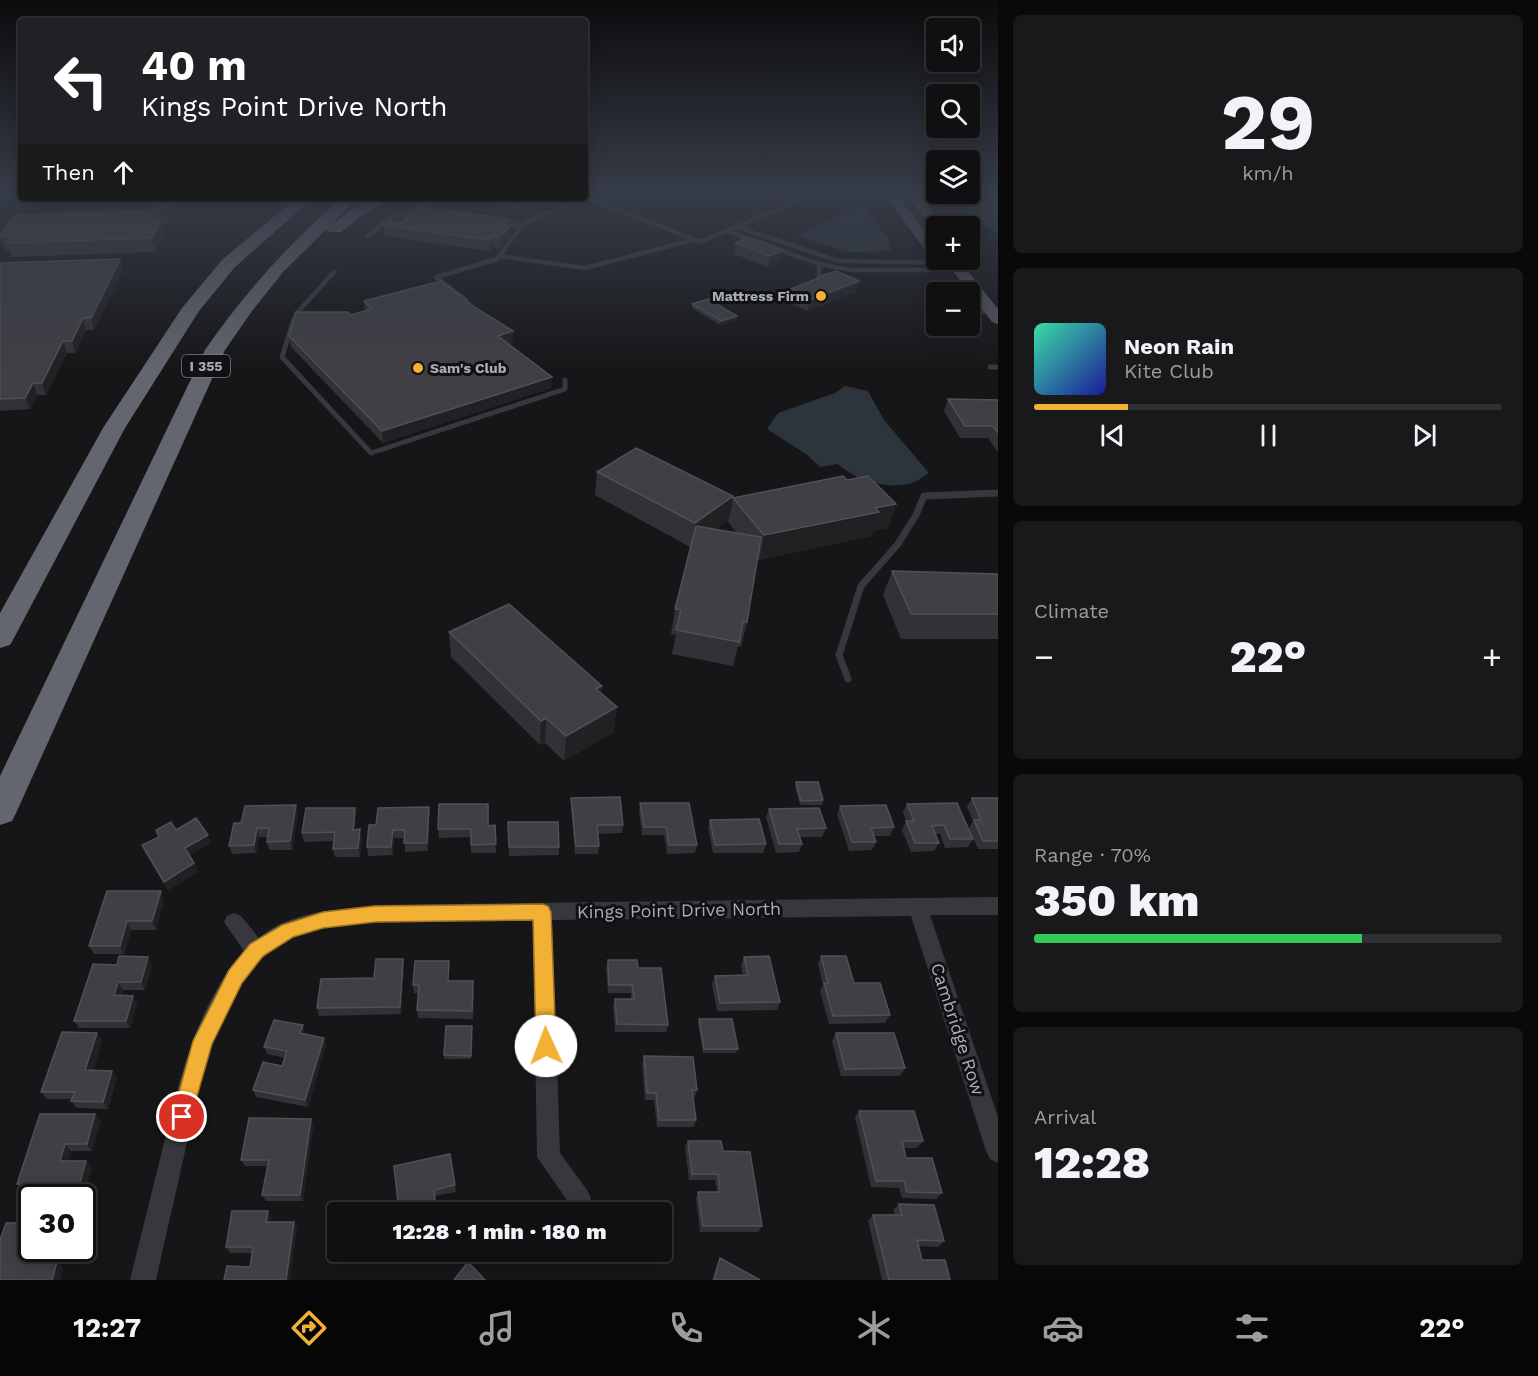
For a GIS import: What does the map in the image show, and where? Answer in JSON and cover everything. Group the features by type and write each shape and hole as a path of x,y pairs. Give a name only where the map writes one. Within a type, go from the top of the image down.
{"highway":[{"path":"228,264 238,251"},
{"name":"I 355","path":"0,638 114,428 191,308 228,264 243,251"},
{"name":"I 355","path":"0,811 215,350 242,309 292,251"},
{"path":"115,568 188,439 228,361 260,310 311,251"}],"main road":[{"path":"960,270 995,315"}],"street":[{"name":"Kings Point Drive North","path":"143,1280 193,1070 203,1041 236,976 256,950 288,931 323,920 375,914 998,906"},
{"name":"Cambridge Row","path":"918,907 998,1151"},
{"path":"542,912 549,1157 579,1198"},
{"path":"234,922 256,950"}],"lane":[{"path":"466,300 436,277 497,259 502,251"},
{"path":"498,256 585,268 652,251"},
{"path":"781,251 819,264 851,270"},
{"path":"808,251 838,261 926,263"},
{"path":"819,264 819,277 851,270 926,265"},
{"path":"334,272 296,314 282,357 371,453 565,389 565,380"},
{"path":"980,313 995,315"},
{"path":"990,367 998,367"},
{"path":"848,679 839,655 861,586 898,544 916,515 924,496 998,493"}],"shaded area":[{"path":"842,251 891,251 846,252"},
{"path":"845,386 868,391 884,420 929,473 908,484 890,485 871,482 853,475 838,464 820,467 806,454 767,429 778,413 835,393"}],"building":[{"path":"756,251 782,251 770,256"},
{"path":"120,259 91,318 83,318 72,341 63,341 42,383 33,383 25,398 0,399 0,263"},
{"path":"836,271 859,281 810,300 788,290"},
{"name":"Sam's Club","path":"441,281 476,308 513,331 498,336 552,377 382,431 289,336 296,312 348,312 351,315 372,309 364,301"},
{"path":"708,299 737,316 721,321 692,304"},
{"path":"948,399 998,400 998,433 993,426 965,426"},
{"path":"636,448 733,496 695,523 597,472"},
{"path":"843,476 847,480 868,476 896,504 875,508 879,512 764,535 733,498"},
{"path":"696,526 761,537 747,622 743,621 739,642 676,630 681,610 675,609"},
{"path":"892,571 998,574 998,614 911,614"},
{"path":"509,604 602,686 596,689 617,707 566,736 546,718 541,721 449,632"},
{"path":"796,782 818,782 823,800 801,801"},
{"path":"620,797 623,825 597,825 599,846 576,846 571,798"},
{"path":"972,798 998,798 998,841 983,841 974,820 981,820"},
{"path":"640,803 689,803 697,845 669,845 666,827 644,827"},
{"path":"957,803 973,839 950,839 944,825 932,826 939,843 915,843 906,821 914,821 907,804"},
{"path":"439,804 488,804 488,826 495,825 496,844 471,845 471,829 438,829"},
{"path":"296,805 290,841 267,842 269,828 257,828 254,845 229,846 234,823 241,823 245,806"},
{"path":"886,805 894,827 871,828 876,842 852,842 840,806"},
{"path":"429,807 427,843 404,843 405,830 393,830 391,847 367,847 369,825 376,825 378,808"},
{"path":"306,808 355,808 353,830 360,829 358,848 333,849 335,832 302,833"},
{"path":"819,808 826,828 797,829 802,844 779,844 769,809"},
{"path":"196,818 208,835 185,848 194,863 164,882 142,845 159,837 156,830 171,822 176,830"},
{"path":"759,819 766,844 715,845 710,820"},
{"path":"508,822 558,822 559,847 509,847"},
{"path":"107,891 161,891 152,921 127,921 120,946 89,946"},
{"path":"119,956 148,957 141,982 118,982 114,995 133,996 126,1021 74,1021 93,964 117,965"},
{"path":"769,956 780,1002 720,1003 715,976 748,975 744,957"},
{"path":"821,956 846,956 854,983 880,983 890,1015 833,1016 824,983 828,983"},
{"path":"376,959 403,959 400,1007 317,1008 321,979 374,978"},
{"path":"608,960 637,960 638,968 661,968 668,1025 617,1024 615,999 634,999 632,985 609,985"},
{"path":"415,961 449,961 448,981 473,981 472,1011 417,1010 419,985 413,985"},
{"path":"699,1019 732,1019 738,1049 704,1049"},
{"path":"274,1020 303,1025 300,1033 324,1038 305,1100 253,1090 263,1062 282,1066 287,1051 264,1047"},
{"path":"446,1026 472,1026 471,1056 444,1055"},
{"path":"62,1032 97,1033 85,1070 112,1071 103,1102 71,1101 75,1092 41,1092"},
{"path":"836,1033 894,1033 905,1068 845,1069"},
{"path":"644,1056 693,1057 697,1090 692,1090 696,1120 659,1120 656,1093 647,1093"},
{"path":"859,1111 914,1111 923,1141 902,1141 906,1158 932,1158 942,1193 907,1192 904,1181 876,1181"},
{"path":"40,1114 95,1114 87,1144 65,1144 60,1161 86,1161 79,1184 17,1184"},
{"path":"249,1118 311,1119 300,1195 262,1195 269,1160 241,1160"},
{"path":"688,1141 721,1141 723,1151 750,1152 762,1226 703,1226 698,1192 720,1192 718,1174 692,1174"},
{"path":"450,1154 455,1185 434,1190 435,1202 398,1202 394,1166"},
{"path":"899,1204 934,1205 944,1241 917,1240 922,1260 945,1260 950,1280 889,1280 873,1215 902,1215"},
{"path":"232,1211 268,1211 266,1222 294,1222 286,1280 224,1280 227,1266 250,1267 253,1247 226,1247"},
{"path":"6,1223 18,1223 18,1262 57,1262 52,1280 0,1280 0,1240"},
{"path":"720,1258 760,1280 714,1280"},
{"path":"468,1262 485,1280 454,1280"}],"place":[{"name":"Mattress Firm","path":"821,296"},
{"name":"Sam's Club","path":"418,368"}],"route":[{"path":"182,1117 193,1070 203,1041 236,976 256,950 288,931 323,920 375,914 542,912 546,1046"}]}
